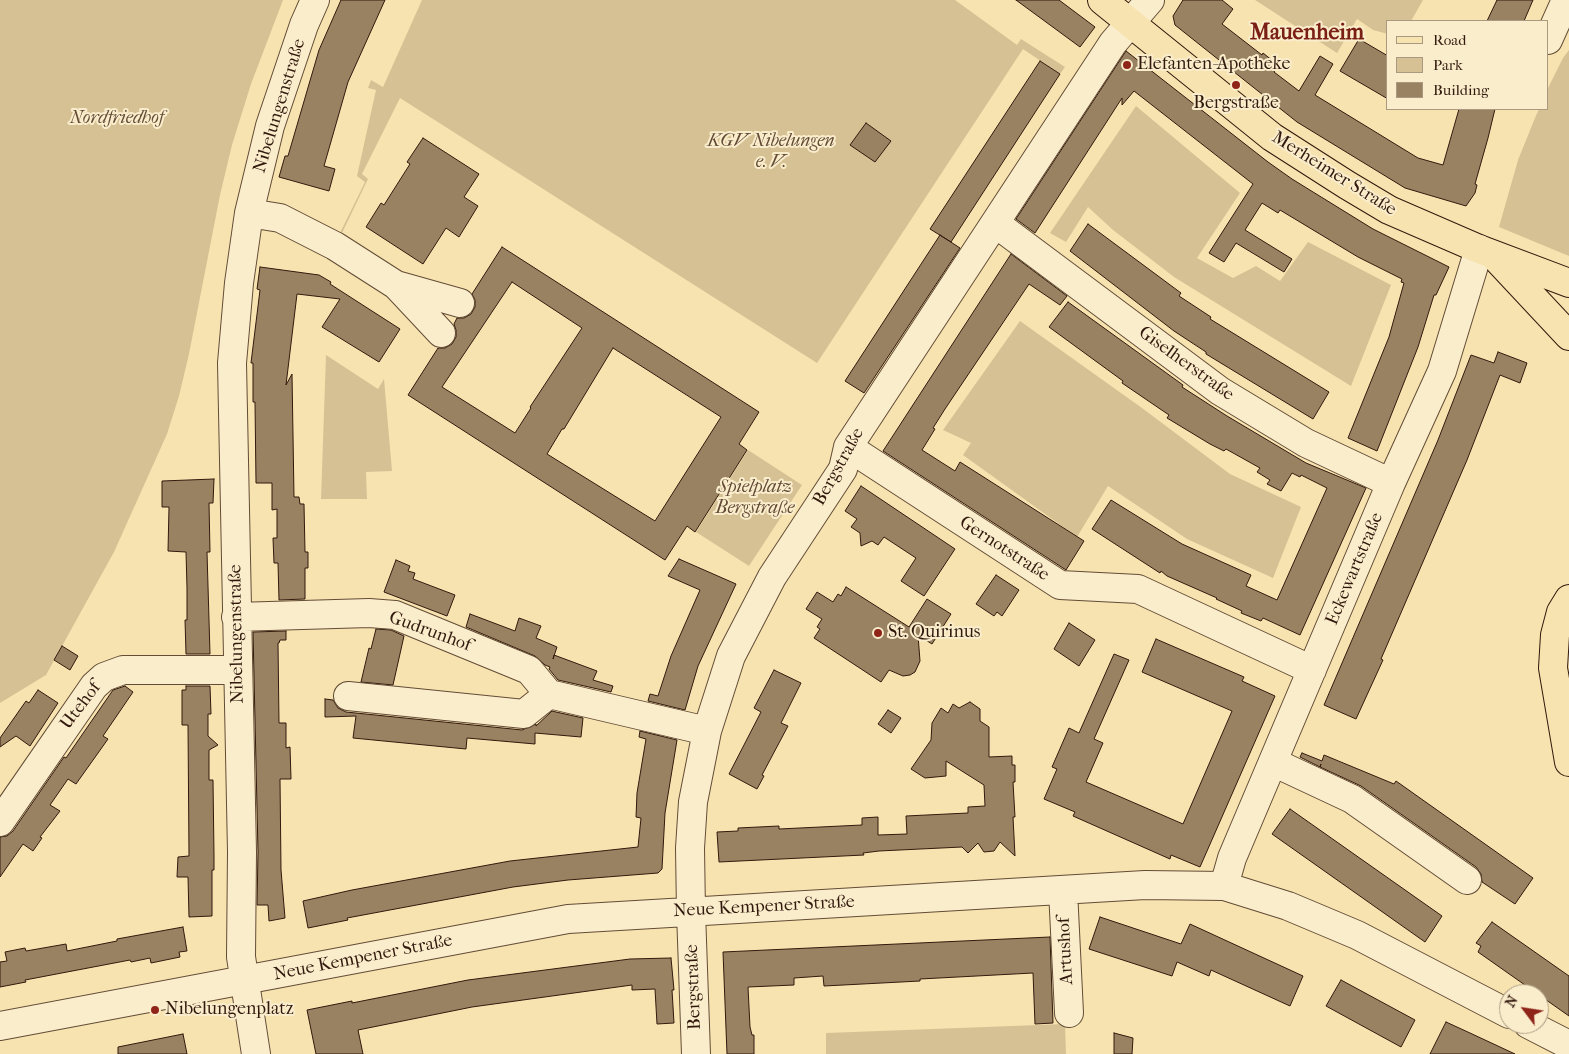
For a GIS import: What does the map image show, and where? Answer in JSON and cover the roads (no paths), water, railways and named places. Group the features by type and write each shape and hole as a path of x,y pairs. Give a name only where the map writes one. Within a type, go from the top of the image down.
{"main road":[{"name":"Merheimer Straße","path":"1102,0 1272,137 1389,210 1486,252 1569,284"},
{"path":"1486,252 1569,336"},
{"path":"1569,599 1561,612 1555,635 1561,662 1569,762"}],"street":[{"name":"Nibelungenstraße","path":"256,1054 241,957 242,852 232,363 239,283 249,213 270,126 304,25 315,0"},
{"name":"Bergstraße","path":"696,1054 690,848 693,802 707,731 731,656 772,577 842,469 848,447 1113,43 1150,0"},
{"path":"1549,38 1566,0"},
{"path":"249,213 280,218 335,246 396,285 441,334"},
{"name":"Giselherstraße","path":"995,223 1220,391 1306,443 1391,483"},
{"name":"Eckewartstraße","path":"1224,886 1232,858 1272,762 1391,483 1442,371 1486,252"},
{"path":"396,285 460,302"},
{"name":"Gernotstraße","path":"848,447 1060,585 1138,590 1312,670"},
{"name":"Gudrunhof","path":"236,617 369,613 395,615 529,670 548,694"},
{"name":"Utehof","path":"0,822 94,686 104,677 123,670 237,670"},
{"path":"348,696 524,714 548,694 707,731"},
{"path":"1272,762 1352,799 1467,880"},
{"name":"Neue Kempener Straße","path":"0,1026 568,920 1145,886 1224,886 1288,906 1357,935 1499,1009"},
{"name":"Artushof","path":"1063,890 1069,1013"},
{"path":"1548,1034 1569,1045"}],"place":[{"name":"Elefanten-Apotheke","path":"1127,65"},
{"name":"Bergstraße","path":"1236,85"},
{"name":"St. Quirinus","path":"878,633"},
{"name":"Nibelungenplatz","path":"155,1010"}],"district":[{"name":"Mauenheim","path":"1307,34"}],"park label":[{"name":"Nordfriedhof","path":"117,119"},
{"name":"KGV Nibelungen e. V.","path":"771,152"},
{"name":"Spielplatz Bergstraße","path":"755,498"}]}
